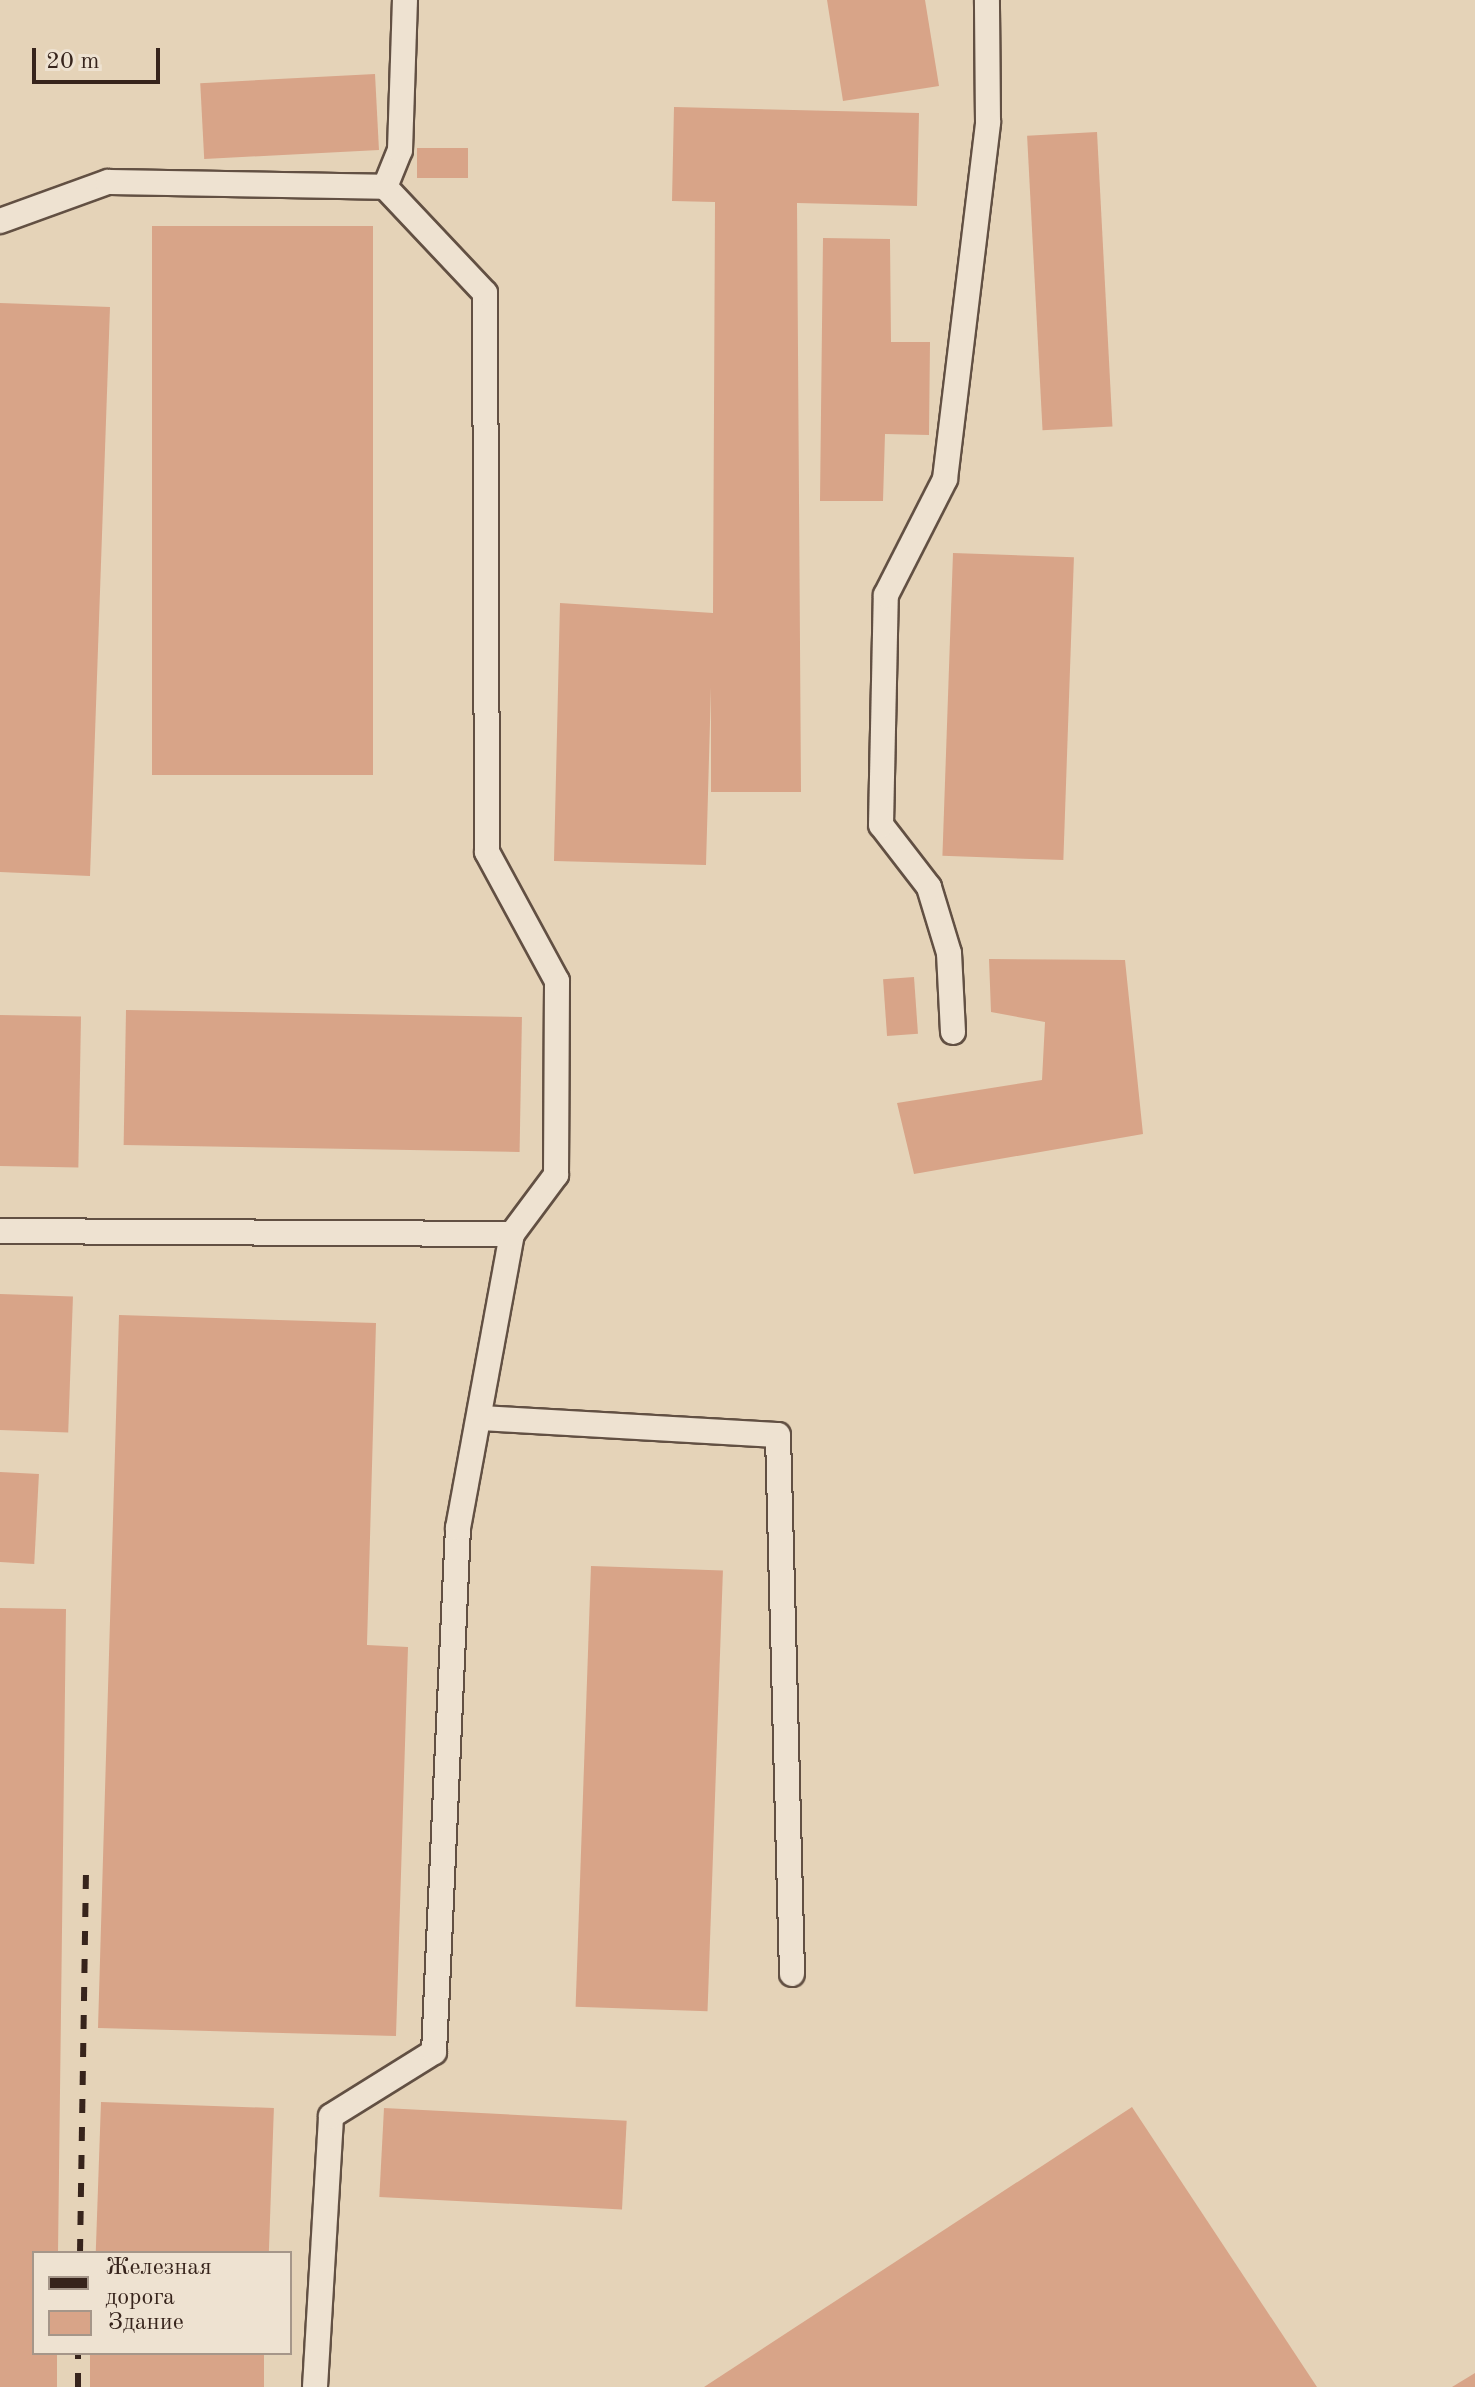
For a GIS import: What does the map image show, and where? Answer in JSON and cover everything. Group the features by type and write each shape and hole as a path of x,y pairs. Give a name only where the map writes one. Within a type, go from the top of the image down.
{"lane":[{"path":"385,187 400,150 405,0"},
{"path":"953,1032 949,953 929,887 881,825 886,595 945,479 988,122 987,0"},
{"path":"0,221 108,182 385,187 485,293 487,852 557,981 556,1175 512,1234 458,1528 451,1619 434,2052 331,2116 315,2387"},
{"path":"0,1231 512,1234"},
{"path":"480,1418 778,1435 792,1974"}],"building":[{"path":"827,0 925,0 939,86 843,101"},
{"path":"375,74 379,150 204,159 200,83"},
{"path":"674,107 919,113 917,206 797,203 801,792 711,792 711,687 706,865 554,861 560,603 713,613 715,202 672,201"},
{"path":"1097,132 1112,427 1043,430 1027,136"},
{"path":"417,148 468,148 468,178 417,178"},
{"path":"152,226 373,226 373,775 152,775"},
{"path":"823,238 890,239 891,342 930,342 929,435 885,434 883,501 820,501"},
{"path":"0,303 110,307 90,876 0,872"},
{"path":"953,553 1074,557 1063,860 942,856"},
{"path":"989,959 1125,960 1143,1134 914,1174 897,1103 1042,1080 1045,1022 991,1012"},
{"path":"914,977 918,1034 887,1036 883,979"},
{"path":"126,1010 522,1017 520,1152 124,1145"},
{"path":"0,1015 81,1016 78,1167 0,1166"},
{"path":"0,1294 73,1297 68,1432 0,1430"},
{"path":"119,1315 376,1323 367,1645 408,1647 396,2036 98,2028"},
{"path":"0,1472 39,1474 34,1564 0,1562"},
{"path":"591,1566 723,1571 708,2011 576,2007"},
{"path":"0,1608 66,1609 58,2251 32,2251 32,2355 57,2355 57,2387 0,2387"},
{"path":"101,2102 274,2108 269,2251 96,2251"},
{"path":"1132,2107 1317,2387 704,2387"},
{"path":"384,2108 627,2121 622,2210 379,2197"},
{"path":"90,2355 264,2355 264,2387 90,2387"},
{"path":"1475,2373 1475,2387 1452,2387"}],"railway":[{"path":"80,2251 86,1867"},
{"path":"78,2355 78,2387"}]}
